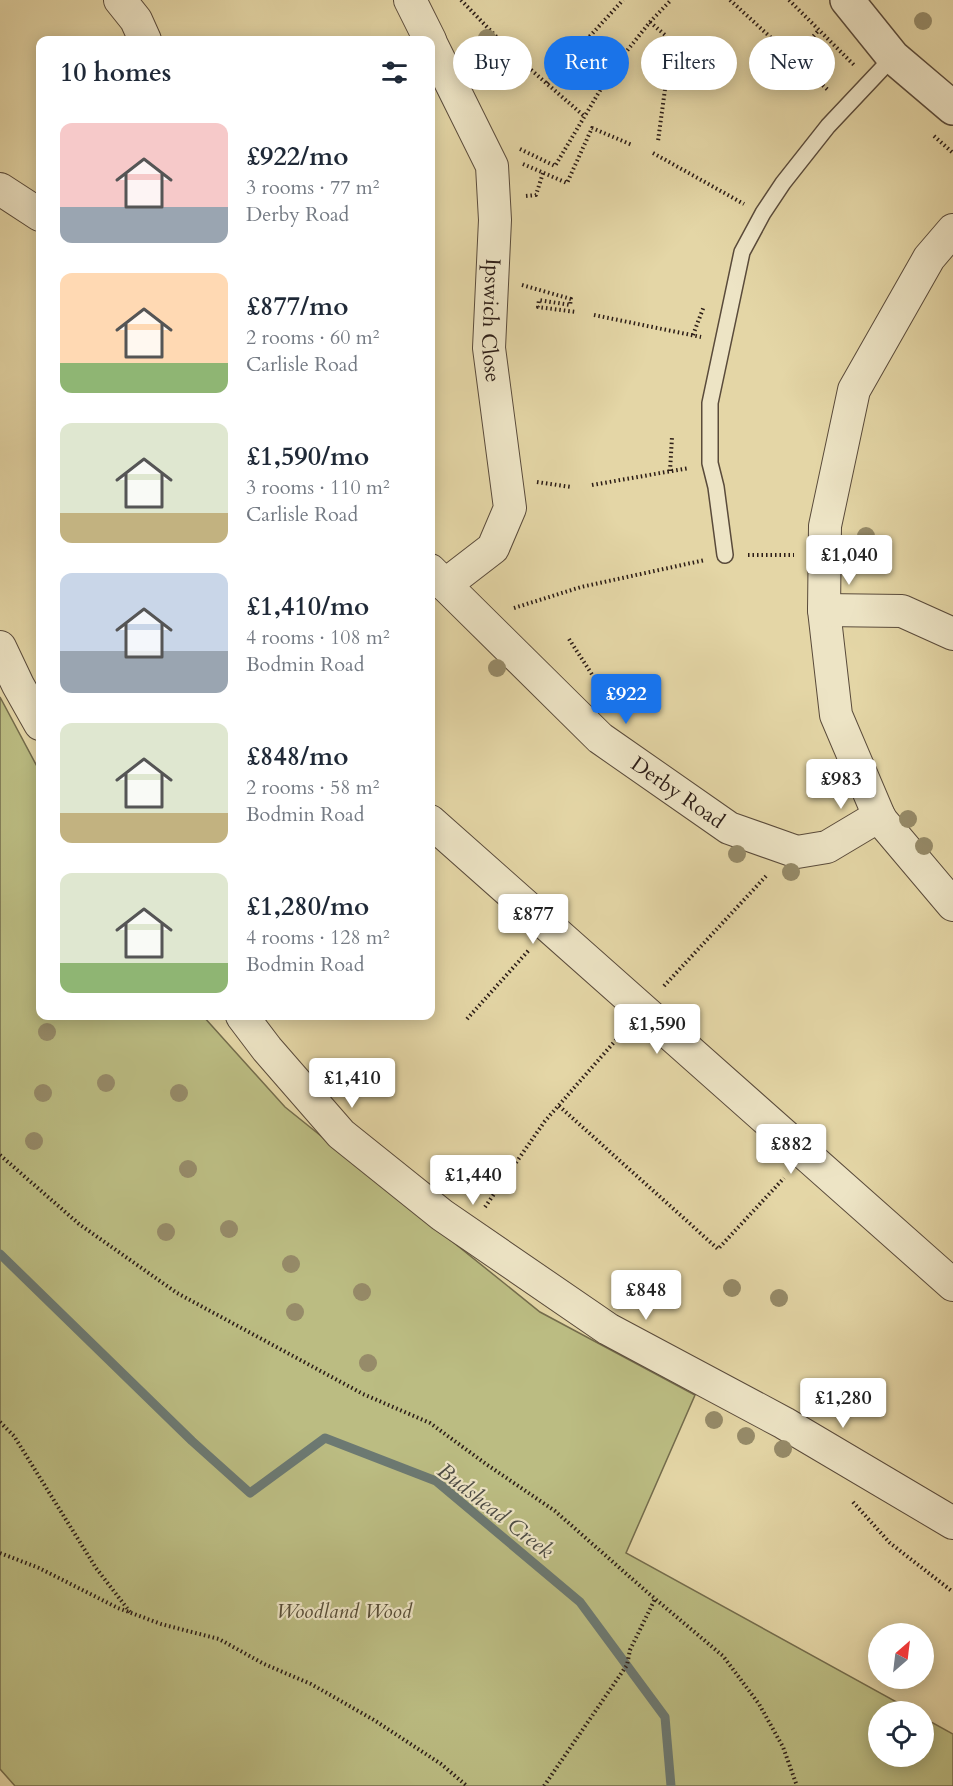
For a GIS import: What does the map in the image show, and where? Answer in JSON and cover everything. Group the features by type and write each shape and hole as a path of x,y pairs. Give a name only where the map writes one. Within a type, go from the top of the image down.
{"street":[{"path":"120,0 136,20 143,36"},
{"name":"Ipswich Close","path":"410,0 428,36"},
{"path":"847,0 893,57 953,108"},
{"name":"Ipswich Close","path":"435,51 492,166 495,220 489,348 510,508 493,548 438,578"},
{"path":"0,189 36,212"},
{"path":"953,230 928,258 854,390 825,526 824,610 836,716 879,816 953,905"},
{"name":"Derby Road","path":"438,578 600,738 729,828 797,852 827,847 879,816"},
{"path":"824,610 902,611 953,634"},
{"path":"0,647 36,717"},
{"path":"435,825 953,1285"},
{"path":"245,1020 267,1049 341,1134 442,1215 608,1329 803,1434 953,1523"}],"lane":[{"path":"725,555 716,487 710,463 710,403 742,252 763,213 783,183 828,126 893,57"}],"path":[{"path":"461,0 514,55 544,80"},
{"path":"590,36 623,0"},
{"path":"516,154 520,149 555,165 614,67 671,0"},
{"path":"730,0 769,36"},
{"path":"789,0 871,80"},
{"path":"650,22 665,35 672,45 658,141"},
{"path":"813,36 819,30"},
{"path":"555,90 584,116"},
{"path":"522,164 567,183 592,128 632,145"},
{"path":"652,153 753,210 763,213"},
{"path":"492,277 571,299 570,305 539,300 538,307 576,312"},
{"path":"693,335 705,305"},
{"path":"594,315 723,341"},
{"path":"670,471 672,437"},
{"path":"592,485 710,463"},
{"path":"478,619 582,587 725,555 825,555"},
{"path":"665,985 749,893"},
{"path":"467,1020 514,966"},
{"path":"467,1232 545,1121 643,1010"},
{"path":"559,1106 718,1249 781,1181"},
{"path":"0,1155 79,1224 177,1293 363,1394 430,1423 555,1511 723,1656 759,1704 783,1747 797,1786"},
{"path":"0,1422 14,1436 96,1568 130,1612"},
{"path":"851,1500 890,1543 953,1592"},
{"path":"0,1553 39,1568 118,1608 160,1623 219,1639 264,1664 311,1684 374,1720 441,1764 467,1786"},
{"path":"544,1786 627,1665 630,1650 655,1599"}],"green space":[{"name":"Woodland Wood","path":"0,697 36,764 36,1020 207,1020 285,1107 540,1312 695,1395 626,1553 868,1686 868,1689 873,1689 895,1701 868,1701 868,1767 934,1767 934,1724 953,1734 953,1786 15,1786 0,1769"}],"waterway":[{"name":"Budshead Creek","path":"0,1254 192,1441 250,1493 325,1438 436,1481 580,1602 665,1717 671,1786"}]}
